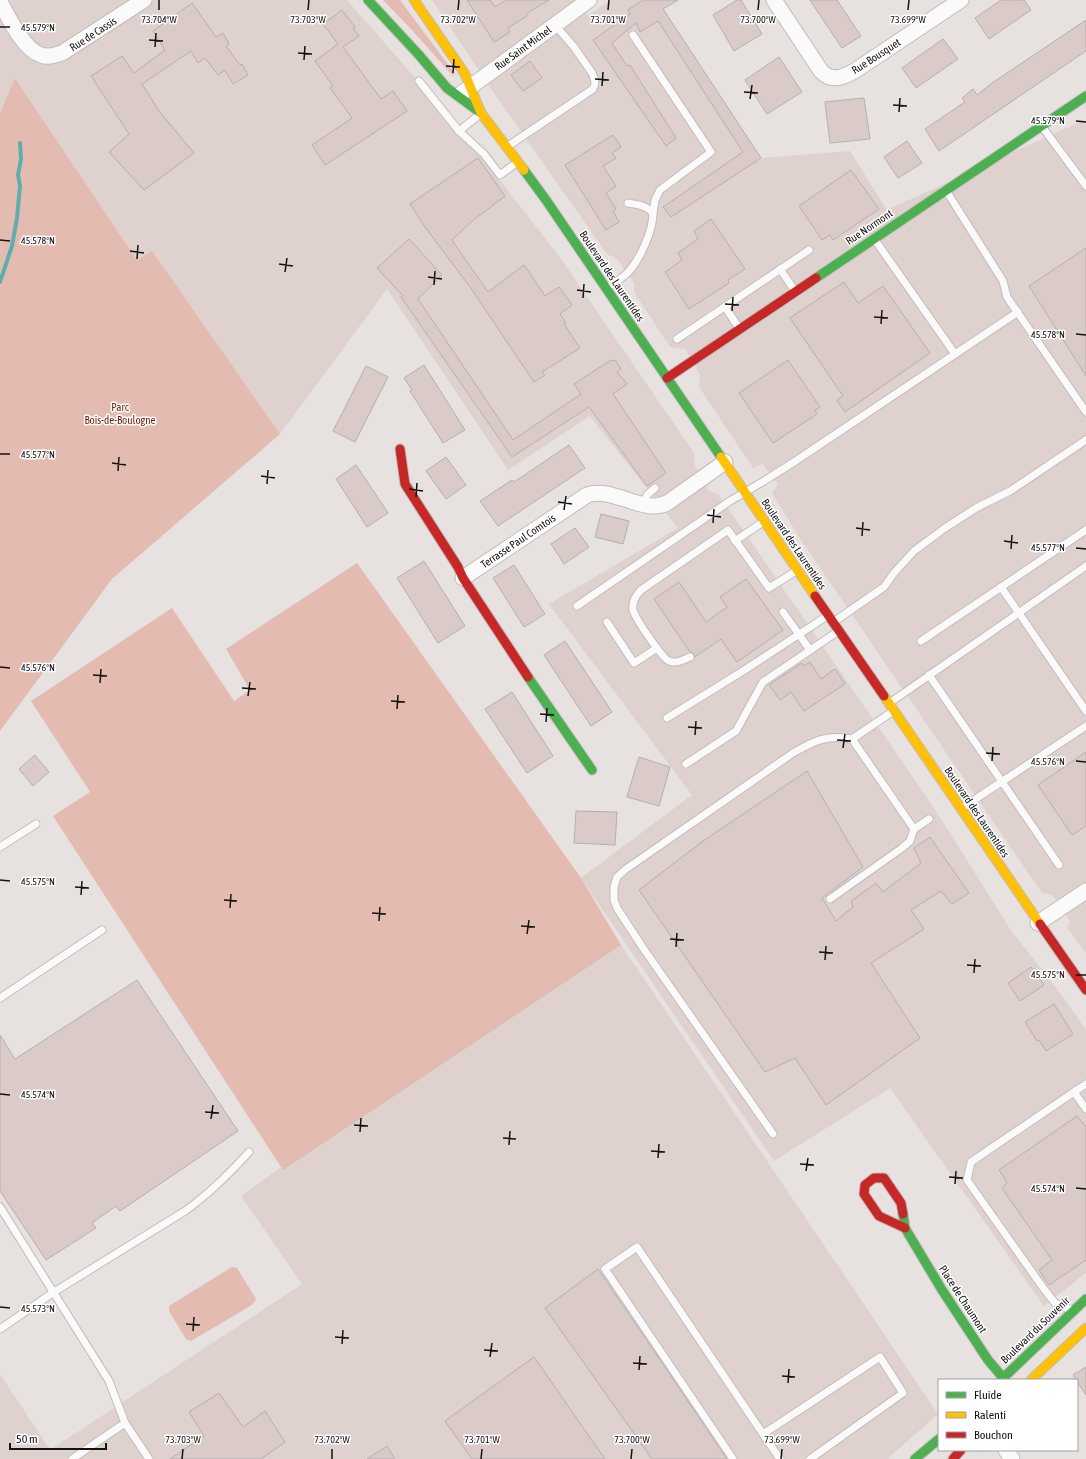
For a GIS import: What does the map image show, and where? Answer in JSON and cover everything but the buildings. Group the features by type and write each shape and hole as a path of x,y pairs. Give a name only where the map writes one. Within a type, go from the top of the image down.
{"street":[{"name":"Rue de Cassis","path":"0,2 26,45 38,54 48,56 62,53 144,0"},
{"name":"Boulevard des Laurentides","path":"368,0 419,55 447,88 481,113"},
{"name":"Boulevard des Laurentides","path":"414,0 465,74 481,113 507,147 606,288 960,810 1086,990"},
{"name":"Rue Saint Michel","path":"458,96 589,0"},
{"name":"Rue Bousquet","path":"774,0 821,71 828,77 837,78 846,76 856,70 960,0"},
{"name":"Rue Normont","path":"667,378 1086,96"},
{"path":"400,449 405,484 458,567 462,578 514,658 592,770"},
{"name":"Terrasse Paul Comtois","path":"462,578 587,496 595,493 605,494 657,506 665,504 725,462"},
{"path":"1038,922 1086,891"},
{"name":"Place de Chaumont","path":"905,1228 879,1216 864,1194 865,1185 874,1178 884,1178 901,1203 905,1228 942,1290 988,1360 1003,1379"},
{"name":"Boulevard du Souvenir","path":"1032,1379 1080,1320 1086,1298"},
{"name":"Boulevard du Souvenir","path":"1003,1379 1080,1320"},
{"path":"915,1459 938,1440"},
{"path":"953,1459 960,1451"}],"lane":[{"path":"507,147 593,89 595,85 592,73 574,47 555,25"},
{"path":"606,288 629,271 634,264 651,229 656,200 660,190 711,152 633,35"},
{"path":"419,81 459,131 484,154 500,175 517,162"},
{"path":"459,131 481,113"},
{"path":"1041,126 1086,186"},
{"path":"946,190 963,220 1003,281 1007,297 1086,412"},
{"path":"628,203 649,208 653,213"},
{"path":"874,238 955,354"},
{"path":"677,339 809,250"},
{"path":"780,269 795,291"},
{"path":"725,307 740,328"},
{"path":"577,606 745,492 764,481 1018,312"},
{"path":"667,718 743,671 798,634 831,619 884,587 894,573 914,551 932,537 976,508 1010,491 1086,440"},
{"path":"644,504 647,495 655,488"},
{"path":"735,541 764,521"},
{"path":"690,657 677,662 670,661 663,656 657,648 634,613 633,604 636,595 641,590 728,530 770,588 797,569"},
{"path":"922,641 1086,530"},
{"path":"773,1134 643,948 617,908 614,900 614,887 618,877 626,869 793,753 812,742 826,737 836,736 852,738 929,675 1086,566"},
{"path":"1001,587 1086,711"},
{"path":"783,612 810,650"},
{"path":"607,622 634,663 657,648"},
{"path":"686,764 736,731 763,682 839,630"},
{"path":"929,675 1059,865"},
{"path":"960,810 1086,726"},
{"path":"852,738 914,829"},
{"path":"830,899 902,848 910,841 914,829 929,819"},
{"path":"0,847 36,824"},
{"path":"0,998 102,930"},
{"path":"1080,1320 1055,1303 967,1180 971,1162 1086,1084"},
{"path":"1074,1092 1086,1109"},
{"path":"0,1329 54,1292 190,1208 225,1179 249,1152"},
{"path":"0,1207 109,1381 126,1423 149,1459"},
{"path":"733,1459 606,1268 637,1246 780,1459"},
{"path":"763,1434 880,1357 904,1393 810,1459"},
{"path":"72,1459 126,1423"}],"shaded area":[{"path":"0,0 347,0 466,136 561,259 694,453 695,466 709,491 719,495 936,811 1010,929 1061,994 1086,1030 1086,1273 1044,1306 890,1088 774,1161 581,878 692,795 549,604 678,528 590,416 508,470 387,289 280,434 151,253 137,260 15,78 0,113"},
{"path":"432,0 577,0 588,16 610,0 657,0 761,158 850,151 887,210 1084,120 1086,123 1086,953 1067,927 1070,922 1053,895 1042,893 801,540 772,493 778,485 763,464 753,468 699,387 700,375 685,349 670,347 634,292 634,283 617,259 607,254 494,93"},
{"path":"621,945 938,1414 887,1459 0,1459 0,1374 50,1450 302,1284 241,1196 331,1132"}],"green space":[{"path":"383,0 400,0 455,74 453,76 412,30"},
{"name":"Parc Bois-de-Boulogne","path":"15,78 137,260 152,251 280,434 112,579 0,731 0,113"},
{"path":"357,563 581,878 621,945 283,1170 53,816 90,792 31,701 172,608 234,701 250,690 226,649"},
{"path":"232,1267 237,1268 256,1299 252,1305 191,1341 186,1339 169,1311 169,1306"}],"waterway":[{"path":"0,282 12,246 17,218 20,186 18,175 21,159 20,143"}],"traffic: fast":[{"path":"368,0 419,55 447,88 481,113"},
{"path":"816,278 1086,96"},
{"path":"524,170 721,457"},
{"path":"528,677 592,770"},
{"path":"903,1214 905,1228 942,1290 988,1360 1004,1379"},
{"path":"1002,1379 1086,1299"},
{"path":"915,1459 938,1440"}],"traffic: slow":[{"path":"414,0 465,74 481,113 524,170"},
{"path":"721,457 815,596"},
{"path":"884,696 1040,924"},
{"path":"1032,1379 1086,1328"}],"traffic: jam":[{"path":"667,378 816,278"},
{"path":"400,449 405,484 458,567 463,578 528,677"},
{"path":"815,596 884,696"},
{"path":"1040,924 1086,990"},
{"path":"903,1214 901,1203 884,1178 874,1178 865,1185 864,1194 879,1216 905,1228"},
{"path":"953,1459 960,1451"}]}
